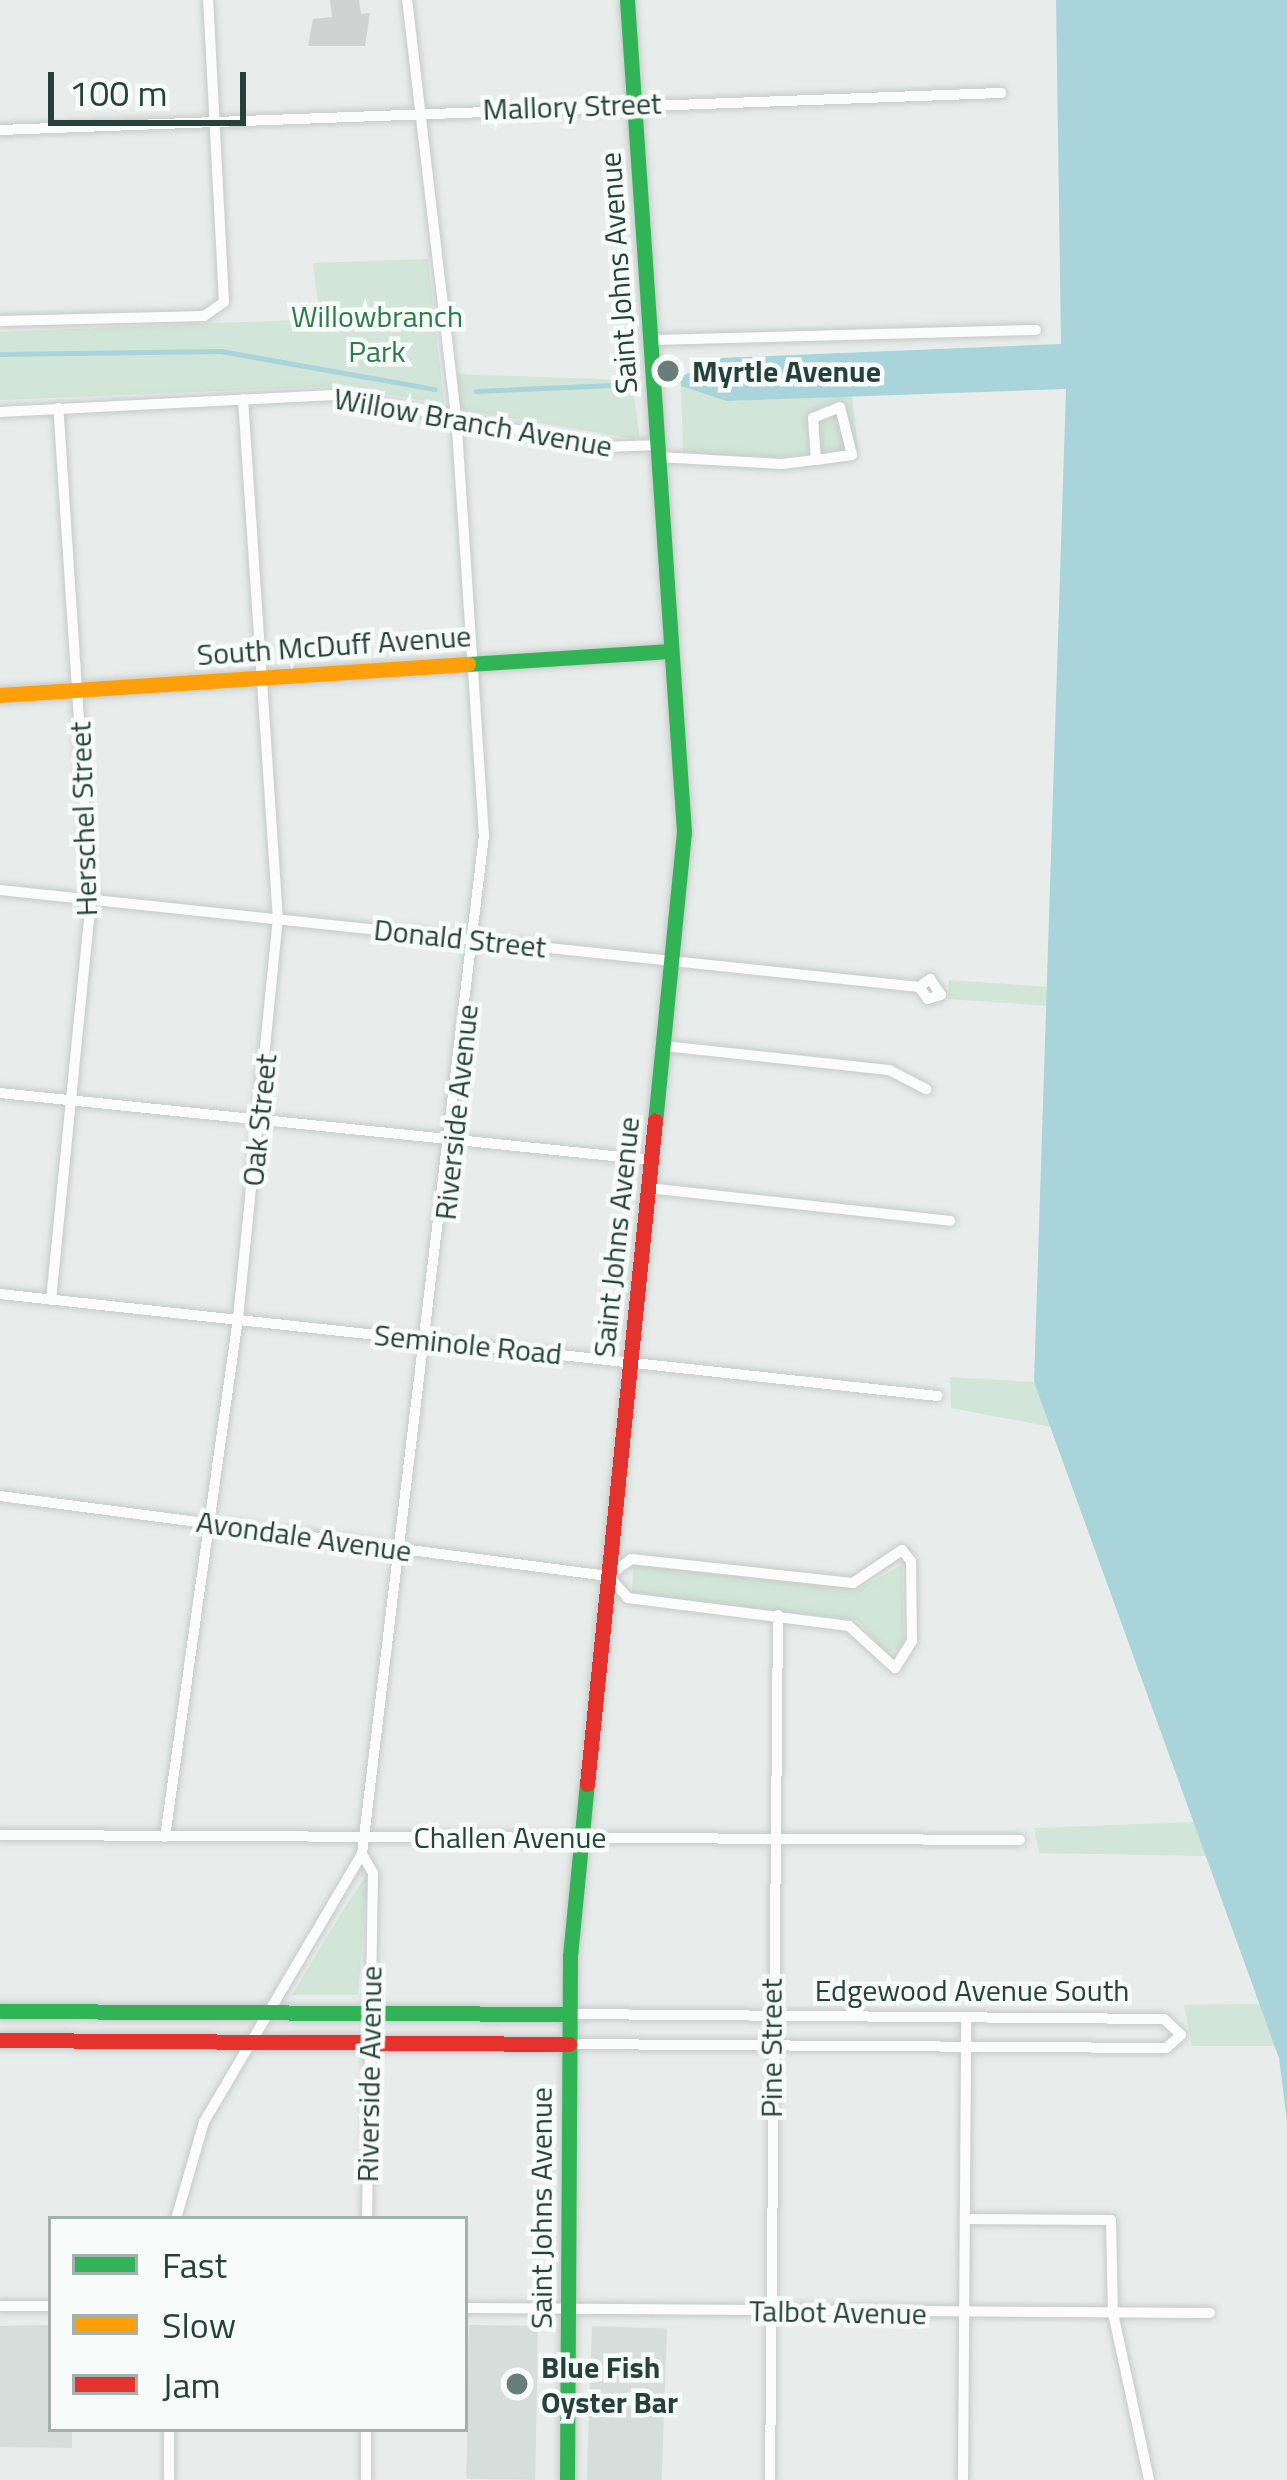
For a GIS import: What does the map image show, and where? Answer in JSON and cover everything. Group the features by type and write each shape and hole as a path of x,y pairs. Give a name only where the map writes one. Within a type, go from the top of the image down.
{"main road":[{"name":"Saint Johns Avenue","path":"567,2480 569,2014 581,1838 684,832 627,0"},
{"name":"South McDuff Avenue","path":"0,695 671,651"},
{"name":"Edgewood Avenue South","path":"0,2011 569,2014"},
{"name":"Edgewood Avenue South","path":"0,2040 569,2044"}],"street":[{"path":"0,321 219,310 208,0"},
{"name":"Riverside Avenue","path":"367,2216 373,1873 362,1854 363,1837 430,1339 484,836 456,416 407,0"},
{"name":"Mallory Street","path":"0,130 1001,93"},
{"path":"650,340 1036,329"},
{"name":"Willow Branch Avenue","path":"0,412 339,395 605,447 816,460"},
{"name":"Oak Street","path":"165,1837 238,1318 278,920 243,399"},
{"path":"840,407 850,416 852,455 816,460 813,418 840,407"},
{"name":"Herschel Street","path":"51,1300 91,900 58,408"},
{"name":"Donald Street","path":"0,890 919,987"},
{"path":"664,1046 889,1070 926,1089"},
{"path":"0,1093 652,1160"},
{"path":"648,1189 950,1220"},
{"name":"Seminole Road","path":"0,1294 937,1396"},
{"name":"Avondale Avenue","path":"0,1496 608,1576"},
{"path":"902,1550 911,1561 912,1642 895,1668 850,1626 778,1615 628,1598 608,1576 631,1559 853,1583 902,1550"},
{"name":"Pine Street","path":"770,2480 770,2016 778,1615"},
{"name":"Challen Avenue","path":"0,1835 1020,1840"},
{"path":"177,2216 204,2122 362,1854"},
{"name":"Edgewood Avenue South","path":"569,2014 1164,2019 1180,2035 1166,2048 569,2044"},
{"path":"963,2480 965,2018"},
{"path":"965,2218 1111,2220 1113,2314 1149,2480"},
{"path":"0,2306 48,2306"},
{"name":"Talbot Avenue","path":"468,2308 1210,2313"},
{"path":"169,2432 169,2480"},
{"path":"365,2432 366,2480"}],"shaded area":[{"path":"48,2325 48,2432 72,2432 72,2448 0,2447 0,2326"},
{"path":"469,2325 538,2326 535,2480 466,2479"},
{"path":"592,2326 667,2329 662,2480 587,2480"}],"green space":[{"name":"Willowbranch Park","path":"428,259 444,404 338,386 0,400 0,332 320,319 313,263"},
{"name":"Willowbranch Park","path":"454,374 632,380 640,440 458,409"},
{"path":"681,386 726,401 852,396 858,449 765,458 683,452"},
{"path":"949,980 1051,987 1049,1006 948,999"},
{"path":"950,1377 1034,1382 1051,1427 951,1408"},
{"path":"633,1565 858,1589 902,1565 904,1647 885,1652 857,1620 632,1595"},
{"path":"1194,1822 1206,1856 1039,1853 1034,1828"},
{"path":"368,1873 358,1995 292,1995 342,1912"},
{"path":"1260,2004 1275,2046 1192,2046 1184,2005"}],"water":[{"path":"1056,0 1287,0 1287,2122 1279,2058 1034,1382 1066,389 726,401 681,386 680,377 722,358 1061,344"}],"building":[{"path":"330,0 359,0 361,14 370,13 365,46 308,46 313,19 332,17"}],"waterway":[{"path":"0,354 221,351 435,389"},
{"path":"476,391 636,384"}],"traffic: fast":[{"path":"627,0 684,832 655,1120"},
{"path":"468,664 671,651"},
{"path":"567,2480 570,1956 587,1784"},
{"path":"0,2011 569,2014"}],"traffic: slow":[{"path":"0,695 468,664"}],"traffic: jam":[{"path":"587,1784 655,1120"},
{"path":"0,2040 569,2044"}],"place":[{"name":"Myrtle Avenue","path":"668,371"},
{"name":"Blue Fish Oyster Bar","path":"517,2384"}]}
